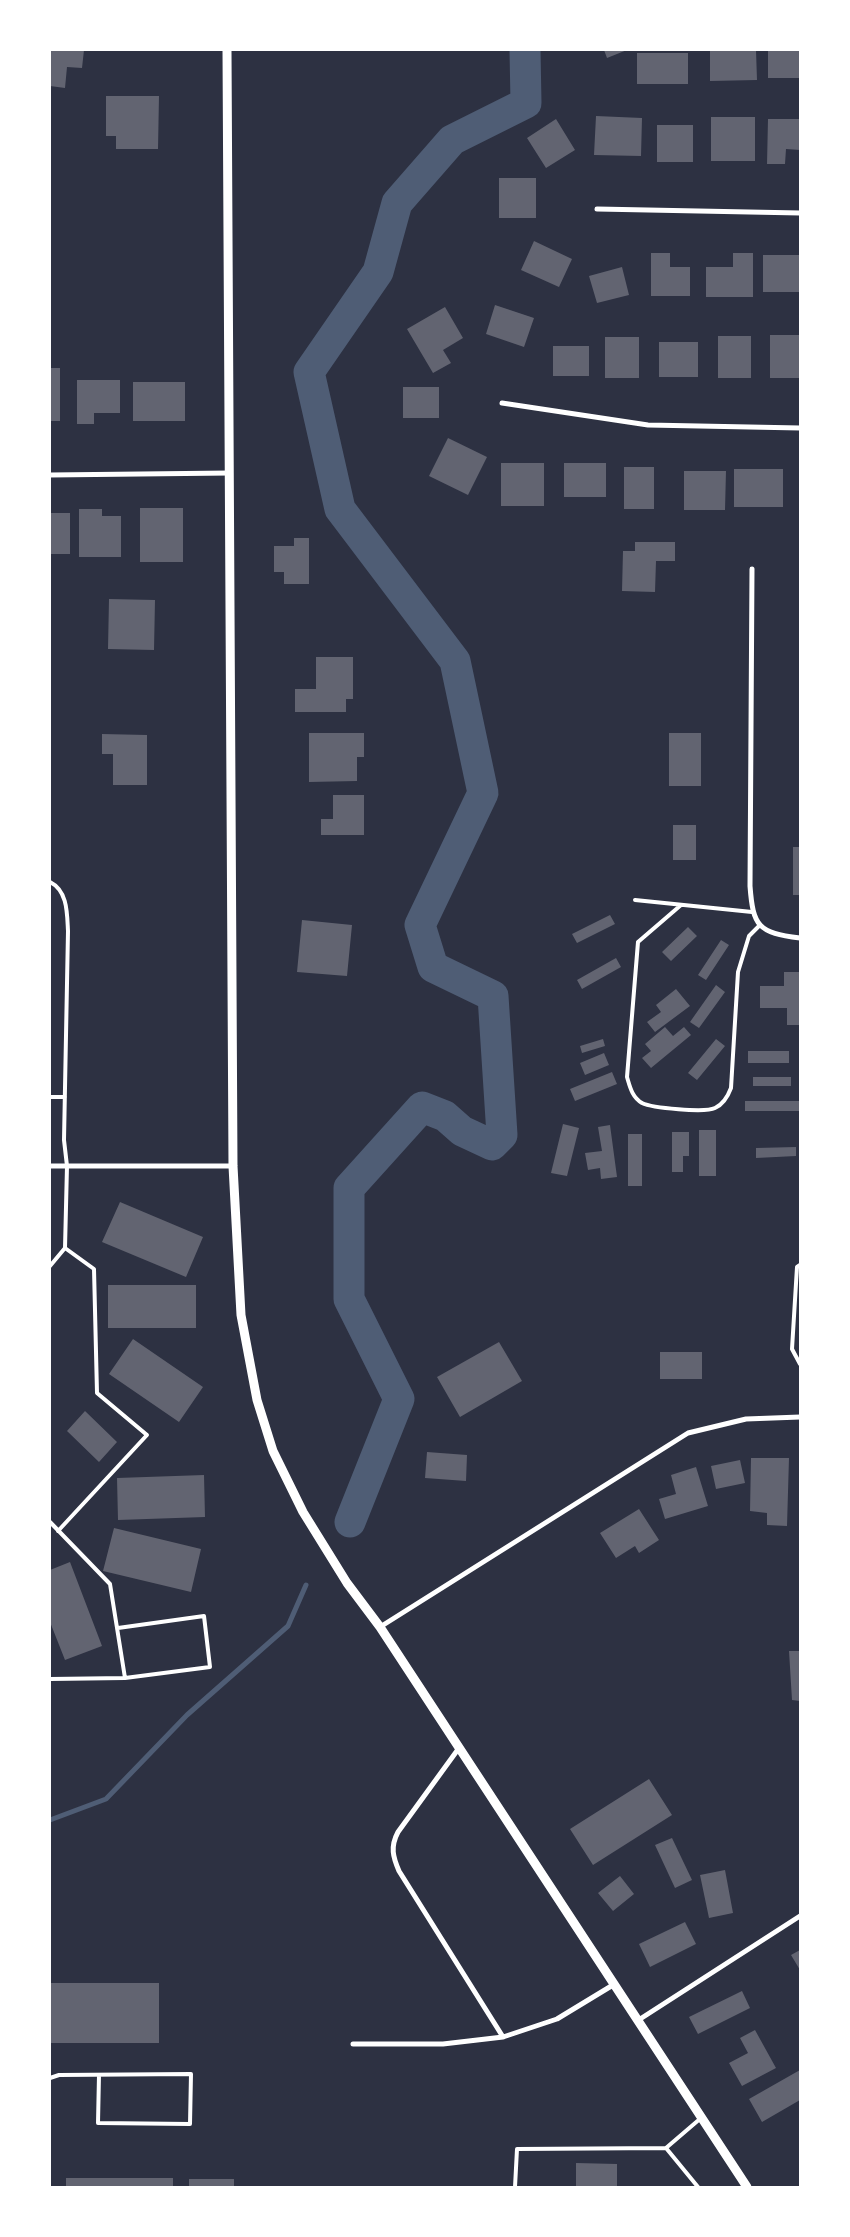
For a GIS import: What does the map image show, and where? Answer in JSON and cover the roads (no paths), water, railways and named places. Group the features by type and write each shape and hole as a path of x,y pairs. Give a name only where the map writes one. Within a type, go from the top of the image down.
{"street":[{"path":"228,50 233,1166 241,1315 257,1400 274,1451 303,1512 347,1583 380,1627 636,2021 747,2187"},
{"path":"597,209 800,213"},
{"path":"502,404 648,424 800,428"},
{"path":"50,476 230,473"},
{"path":"752,569 750,886 752,912 759,926 782,936 800,938"},
{"path":"50,1166 233,1166"},
{"path":"380,1627 688,1433 746,1419 800,1417"},
{"path":"459,1748 398,1832 394,1840 392,1855 399,1871 503,2037"},
{"path":"636,2021 800,1916"},
{"path":"353,2044 443,2044 503,2037 557,2019 613,1985"}],"lane":[{"path":"50,882 54,884 65,899 68,931 64,1140 66,1166 65,1248 50,1266"},
{"path":"635,900 752,912"},
{"path":"681,905 638,942 627,1077 632,1093 641,1102 650,1106 686,1110 714,1109 725,1101 732,1088 738,972 750,936 759,926"},
{"path":"50,1097 65,1097"},
{"path":"58,1530 148,1435 97,1393 94,1269 65,1248"},
{"path":"800,1265 797,1267 792,1350 800,1364"},
{"path":"50,1522 110,1584 126,1678"},
{"path":"50,1679 126,1678 210,1667 204,1616 118,1628"},
{"path":"50,2078 59,2076 99,2075 191,2074 190,2124 98,2124 99,2075"},
{"path":"515,2187 517,2149 666,2148 701,2118"},
{"path":"666,2148 698,2187"}],"waterway":[{"path":"350,1522 399,1399 349,1299 349,1188 422,1107 445,1116 462,1131 492,1145 502,1135 493,996 433,967 420,925 483,793 455,661 340,509 309,372 378,272 397,203 452,140 526,103 525,50"},
{"path":"50,1820 106,1799 187,1715 288,1626 306,1585"}]}
